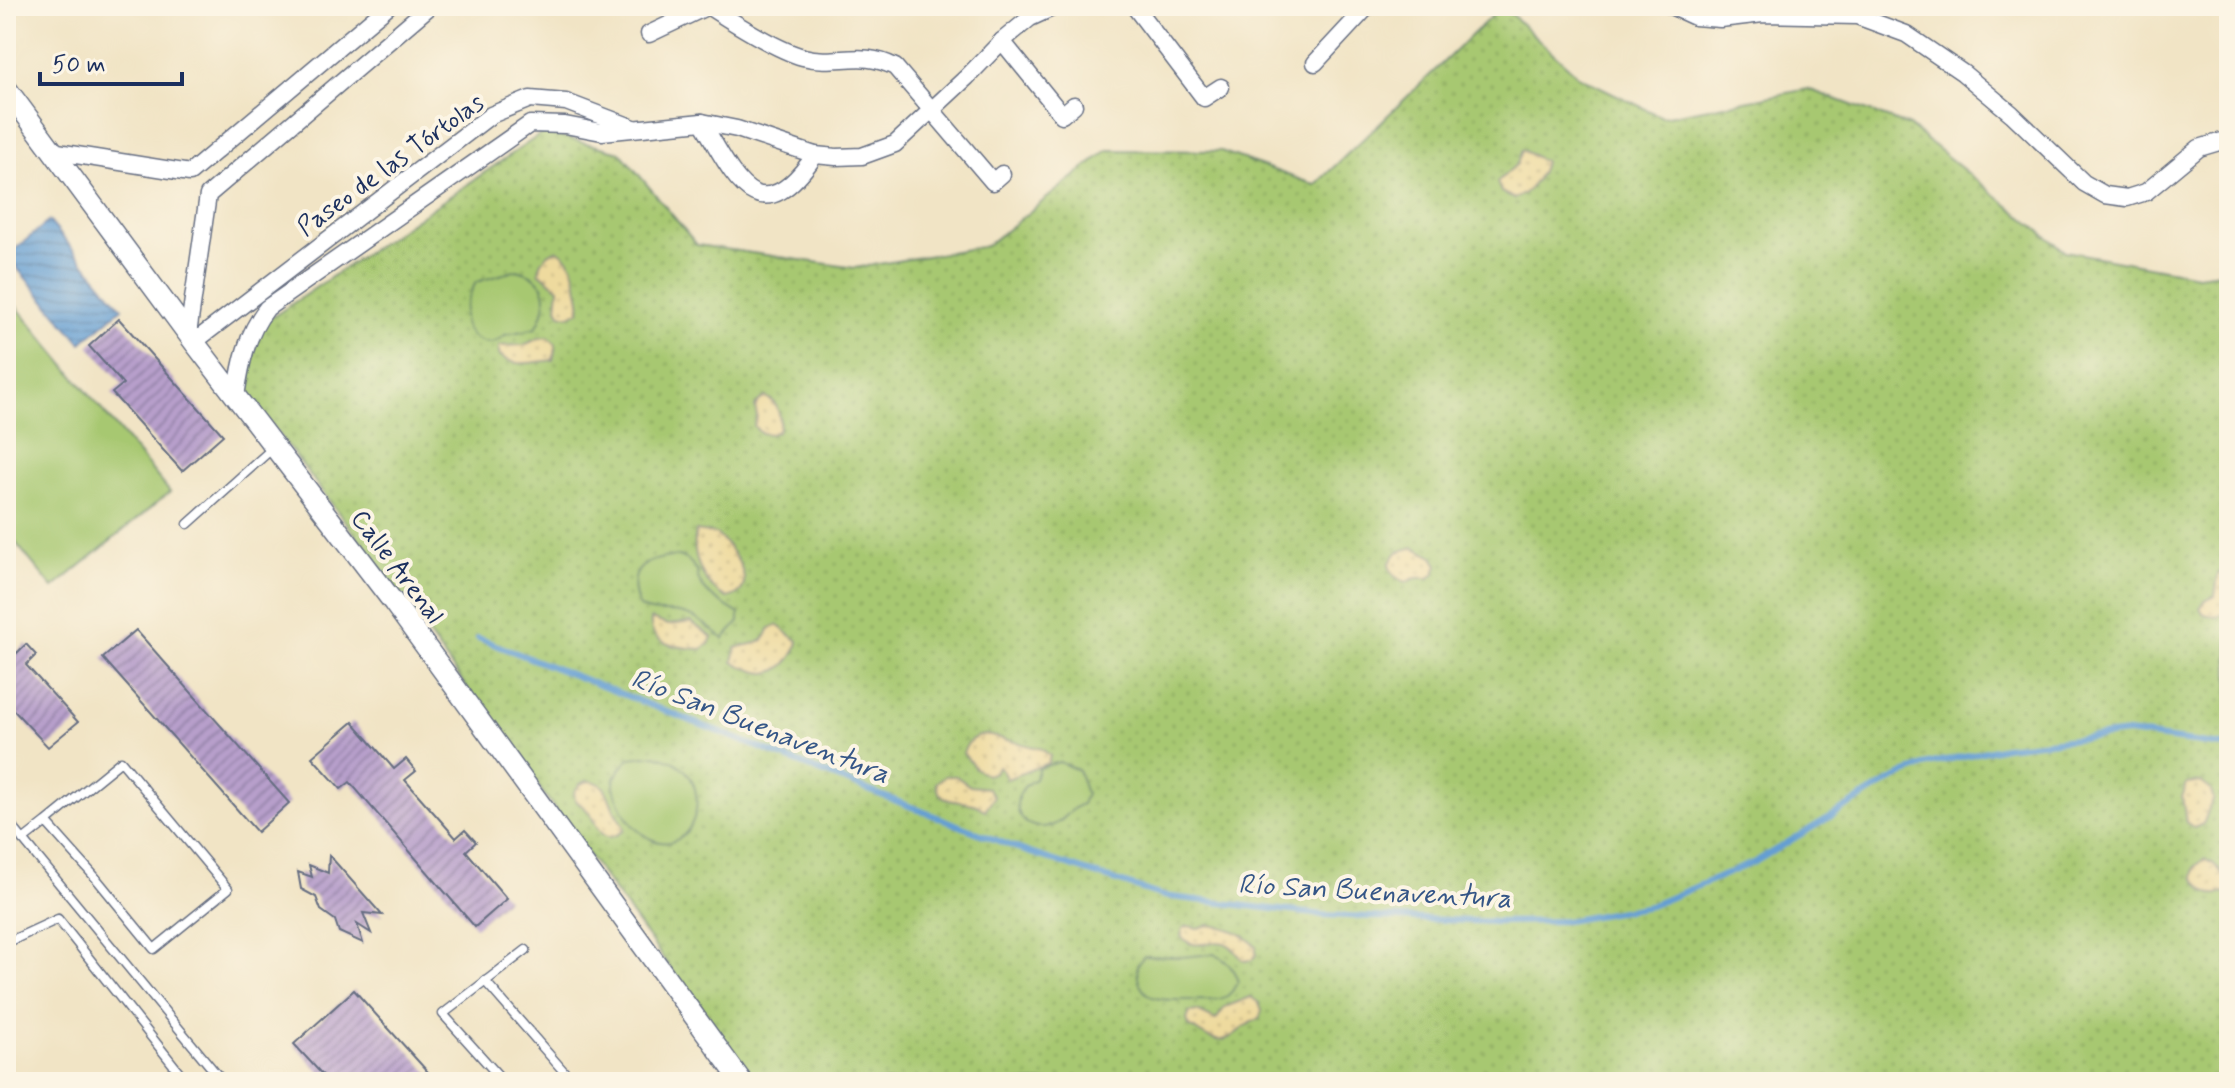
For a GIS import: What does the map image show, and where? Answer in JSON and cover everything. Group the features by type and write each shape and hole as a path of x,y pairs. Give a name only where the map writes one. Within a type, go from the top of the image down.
{"street":[{"path":"190,173 388,6"},
{"path":"208,195 430,6"},
{"path":"649,34 708,6 800,56 819,60 864,56 880,59 895,67 993,182 1002,174"},
{"name":"Paseo de las Tórtolas","path":"236,396 243,350 256,322 267,308 530,124 565,125 602,132 702,122 737,129 815,155 862,156 895,144 1002,41 1030,18 1056,6"},
{"path":"1134,6 1204,98 1221,87"},
{"path":"1315,63 1368,6"},
{"path":"1671,6 1695,17 1720,19 1763,10 1857,16 1906,34 1963,73 2012,114 2084,183 2105,195 2127,198 2146,192 2199,148 2229,139"},
{"path":"1002,41 1062,115 1074,105"},
{"name":"Calle Arenal","path":"6,88 191,338 394,603 739,1079"},
{"name":"Paseo de las Tórtolas","path":"191,338 491,115 530,99 566,102 636,128"},
{"path":"702,122 743,187 759,196 771,196 785,190 801,176 815,155"},
{"path":"232,136 236,151 251,158"},
{"path":"51,151 205,178 209,189 191,338"}],"lane":[{"path":"188,524 274,447"},
{"path":"23,840 121,761 228,889 154,949 46,822"},
{"path":"6,819 223,1082"},
{"path":"6,943 58,919 187,1082"},
{"path":"504,1082 443,1014 526,950"},
{"path":"485,981 573,1082"},
{"path":"713,1082 739,1079"}],"green space":[{"path":"1502,6 1578,76 1662,117 1808,89 1909,126 2065,251 2197,275 2229,271 2229,1082 753,1082 372,557 247,392 258,327 544,132 620,152 697,245 855,268 986,246 1108,150 1221,151 1315,185"},
{"path":"517,270 536,278 544,292 544,309 536,328 505,335 492,343 476,339 465,327 464,312 476,282"},
{"path":"6,294 170,492 53,588 6,531"},
{"path":"679,556 688,560 697,571 706,591 739,614 739,622 724,639 690,616 639,607 634,583 640,568 656,560"},
{"path":"656,755 679,765 690,776 695,790 694,819 677,840 664,842 640,832 626,816 615,791 614,780 630,758"},
{"path":"1059,762 1078,770 1086,794 1082,804 1050,826 1029,824 1018,811 1020,794 1035,779 1039,768"},
{"path":"1214,954 1229,965 1238,982 1223,998 1160,999 1146,993 1141,986 1137,965 1144,956"}],"sand":[{"path":"1522,150 1544,161 1534,184 1514,199 1501,192 1497,182 1517,164"},
{"path":"558,250 572,265 580,300 580,311 569,316 560,314 557,307 559,288 539,272 545,257"},
{"path":"548,337 556,344 553,360 517,363 499,354 499,346 524,345"},
{"path":"766,397 777,407 780,421 778,431 771,434 760,433 754,426 757,416 755,407"},
{"path":"696,531 716,534 730,548 744,578 738,594 727,598 706,579 697,561"},
{"path":"1414,547 1433,557 1438,565 1429,578 1407,582 1394,576 1389,564 1397,552"},
{"path":"2229,568 2229,612 2217,617 2204,614 2200,608 2215,596 2218,574"},
{"path":"651,619 668,625 691,622 712,637 702,649 668,644 654,635"},
{"path":"777,625 798,641 783,666 762,673 733,662 736,648 761,641 769,629"},
{"path":"987,735 1042,749 1050,756 1048,763 1007,779 999,766 986,775 975,768 963,753 972,740"},
{"path":"945,776 956,776 970,786 988,788 994,797 985,810 945,798 936,783"},
{"path":"587,781 599,784 606,790 624,830 617,835 606,837 602,834 589,812 575,800 574,792"},
{"path":"2201,782 2210,789 2214,799 2203,824 2194,828 2186,822 2182,797 2187,784"},
{"path":"2204,859 2214,864 2229,881 2229,897 2224,893 2206,891 2193,877 2195,867"},
{"path":"1208,925 1245,937 1256,946 1256,955 1252,960 1244,961 1227,944 1196,945 1181,936 1183,928"},
{"path":"1251,997 1259,1003 1262,1011 1259,1019 1231,1037 1213,1039 1189,1026 1187,1019 1190,1012 1197,1011 1216,1020 1225,1007"}],"water":[{"path":"49,221 122,308 81,343 7,256"}],"building":[{"path":"119,319 223,435 182,471 112,393 123,384 89,346"},
{"path":"136,630 289,803 257,832 103,658"},
{"path":"6,642 17,653 26,644 36,655 26,665 78,722 48,747 6,702"},
{"path":"353,722 394,769 406,759 416,771 405,780 456,838 465,830 476,842 466,851 507,899 475,927 350,782 341,789 312,757"},
{"path":"329,855 382,915 363,913 371,933 357,924 363,943 339,932 335,920 321,910 316,897 301,889 298,872 312,877 309,865 328,873"},
{"path":"354,990 437,1082 329,1082 294,1044"}],"waterway":[{"name":"Río San Buenaventura","path":"478,638 1027,852 1163,896 1323,915 1497,922 1566,921 1650,906 1755,862 1888,782 1924,765 2004,747 2128,733 2229,747"}]}
